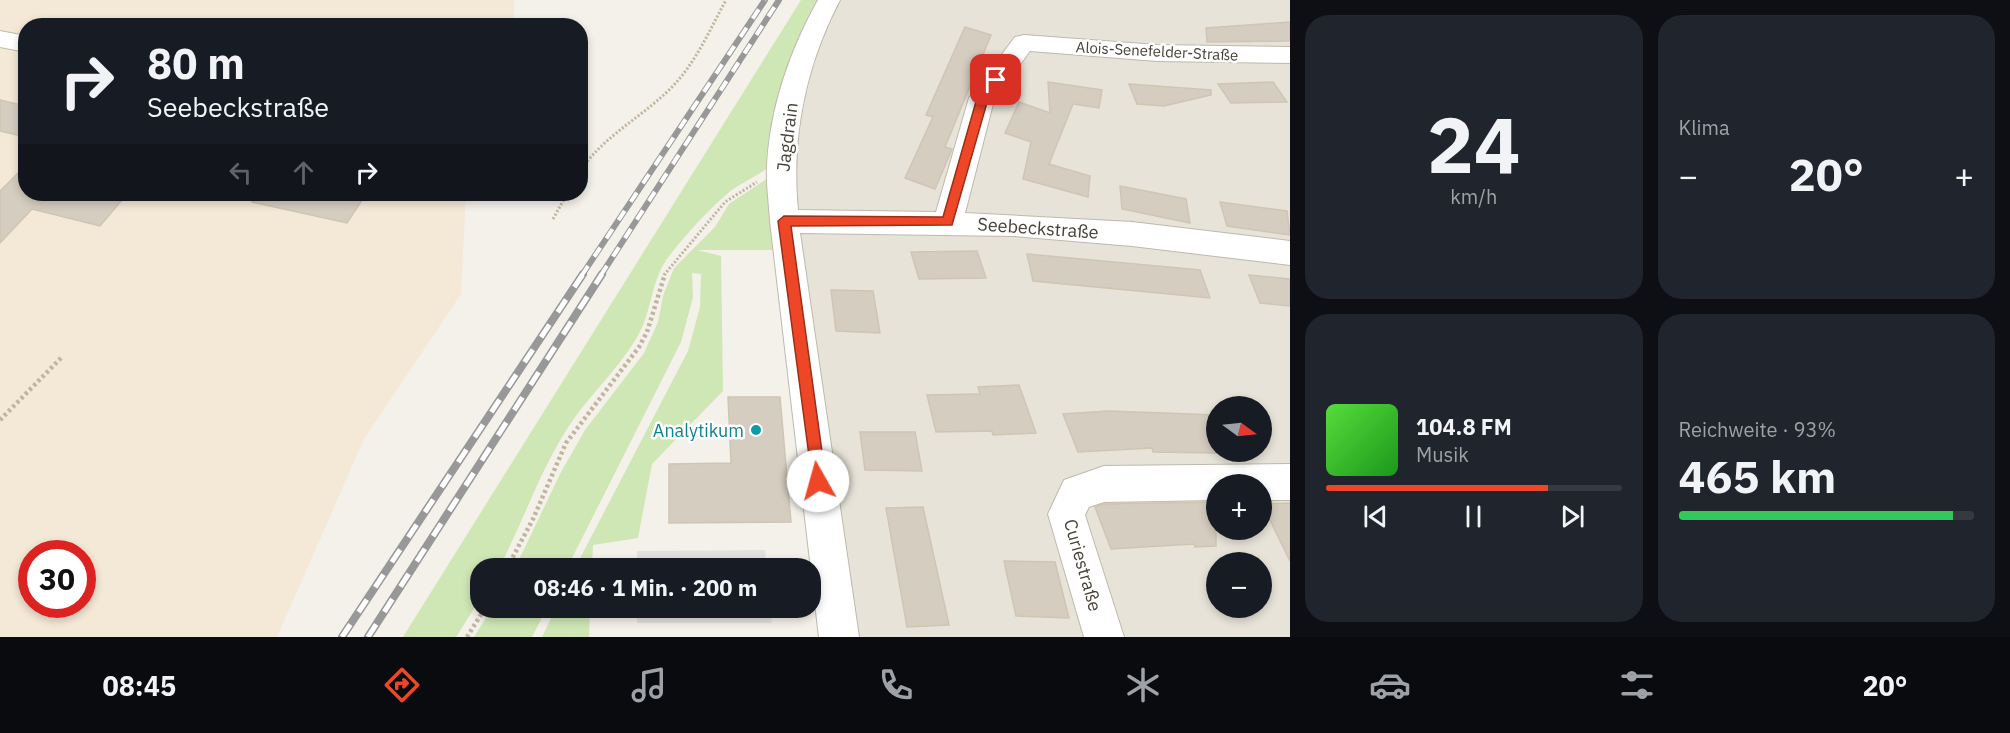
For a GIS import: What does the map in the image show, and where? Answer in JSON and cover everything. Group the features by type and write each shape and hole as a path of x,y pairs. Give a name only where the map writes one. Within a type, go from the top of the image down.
{"street":[{"name":"Jagdrain","path":"829,0 809,38 794,88 781,163 784,221 839,637"},
{"path":"0,39 18,42"},
{"name":"Alois-Senefelder-Straße","path":"948,222 982,98 1024,43 1138,53 1224,56 1290,55"},
{"name":"Seebeckstraße","path":"784,221 948,222 1132,234 1290,254"},
{"name":"Curiestraße","path":"1104,637 1066,514 1077,493 1104,484 1290,482"}],"path":[{"path":"588,160 601,142 648,108 684,73 726,0"},
{"path":"512,558 533,519 566,443 643,340 662,278 672,262 698,237 732,195 767,175 781,163"},
{"path":"553,219 563,201"},
{"path":"0,420 62,357"},
{"path":"467,637 479,618"}],"shaded area":[{"path":"0,0 514,0 514,18 18,18 18,201 466,201 461,294 364,439 277,637 0,637"},
{"path":"838,0 1290,0 1290,637 843,637 797,196 797,134 802,87"},
{"path":"765,550 766,558 637,558 637,551"},
{"path":"637,618 771,618 772,623 637,623"}],"green space":[{"path":"801,0 818,0 799,41 786,80 771,165 731,191 695,226 667,259 657,278 645,319 636,339 567,429 548,463 504,558 470,558 470,615 456,637 403,637"},
{"path":"771,176 780,250 697,250 721,256 723,391 652,464 638,538 593,545 592,558 580,558 688,351 700,307 701,274 692,273 693,297 681,342 572,558 520,558 560,474 585,430 644,353 658,322 663,296 674,268 715,227 729,204"},
{"path":"486,618 542,618 532,637 474,637"},
{"path":"551,618 590,618 589,637 542,637"}],"building":[{"path":"1290,22 1290,41 1207,42 1206,28"},
{"path":"965,27 991,35 945,147 952,149 935,189 905,178 933,117 926,115"},
{"path":"1048,82 1102,90 1099,108 1073,104 1049,164 1090,176 1088,197 1023,179 1031,142 1005,133 1019,102 1050,113"},
{"path":"1273,82 1287,102 1231,103 1218,84"},
{"path":"1129,84 1211,90 1211,95 1164,106 1137,104"},
{"path":"0,100 18,104 18,135 0,131"},
{"path":"18,173 18,201 121,201 100,226 32,209 0,243 0,191"},
{"path":"1120,186 1186,199 1190,223 1122,209"},
{"path":"252,201 361,201 347,223"},
{"path":"1220,202 1287,211 1290,235 1227,226"},
{"path":"977,251 986,278 919,279 911,252"},
{"path":"1027,254 1200,270 1210,298 1033,281"},
{"path":"1249,275 1290,279 1290,306 1260,303"},
{"path":"831,290 873,291 880,333 836,331"},
{"path":"1019,385 1036,433 993,435 992,431 936,432 927,395 980,394 978,387"},
{"name":"Analytikum","path":"728,397 780,397 791,522 669,523 669,464 731,463"},
{"path":"1109,411 1206,415 1206,453 1153,452 1152,448 1078,452 1063,414"},
{"path":"860,432 915,432 922,471 865,470"},
{"path":"1206,502 1206,540 1216,540 1216,546 1195,547 1194,544 1111,549 1095,507 1104,504"},
{"path":"1290,503 1290,561 1272,524 1272,504"},
{"path":"923,507 949,625 907,627 886,508"},
{"path":"1004,561 1055,562 1069,618 1016,616"}],"railway":[{"path":"582,275 765,0"},
{"path":"601,275 779,0"},
{"path":"342,637 583,274"},
{"path":"368,637 602,274"}],"place":[{"name":"Analytikum","path":"756,430"}],"route":[{"path":"818,481 784,221 948,222 982,98 996,80"}]}
